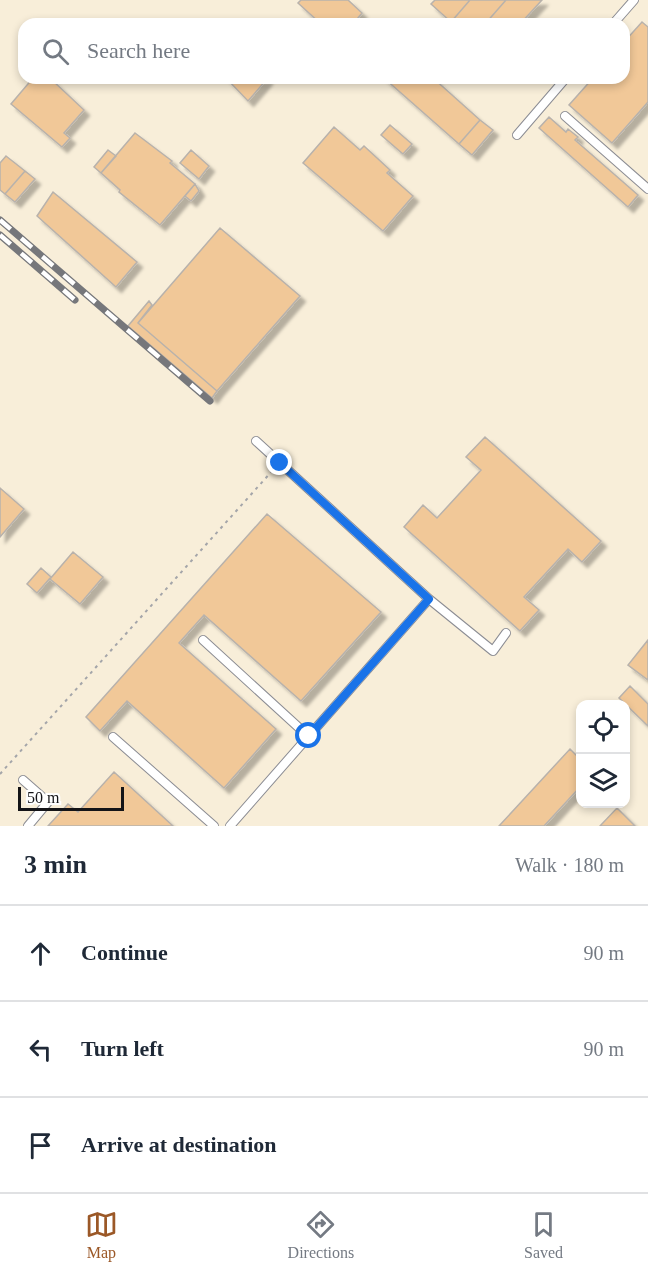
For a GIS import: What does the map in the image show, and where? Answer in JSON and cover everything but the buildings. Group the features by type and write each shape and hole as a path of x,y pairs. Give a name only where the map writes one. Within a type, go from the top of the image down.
{"lane":[{"path":"618,18 634,0"},
{"path":"517,135 562,84"},
{"path":"565,116 648,189"},
{"path":"256,441 429,599 493,651 506,633"},
{"path":"230,826 429,599"},
{"path":"203,640 309,736"},
{"path":"113,737 214,826"},
{"path":"23,780 48,802 28,826"}],"path":[{"path":"0,774 280,463"}],"shaded area":[{"path":"0,0 648,0 648,826 0,826"}],"railway":[{"path":"0,220 210,401"},
{"path":"0,235 75,300"}],"route":[{"path":"280,463 429,599 309,736"}]}
